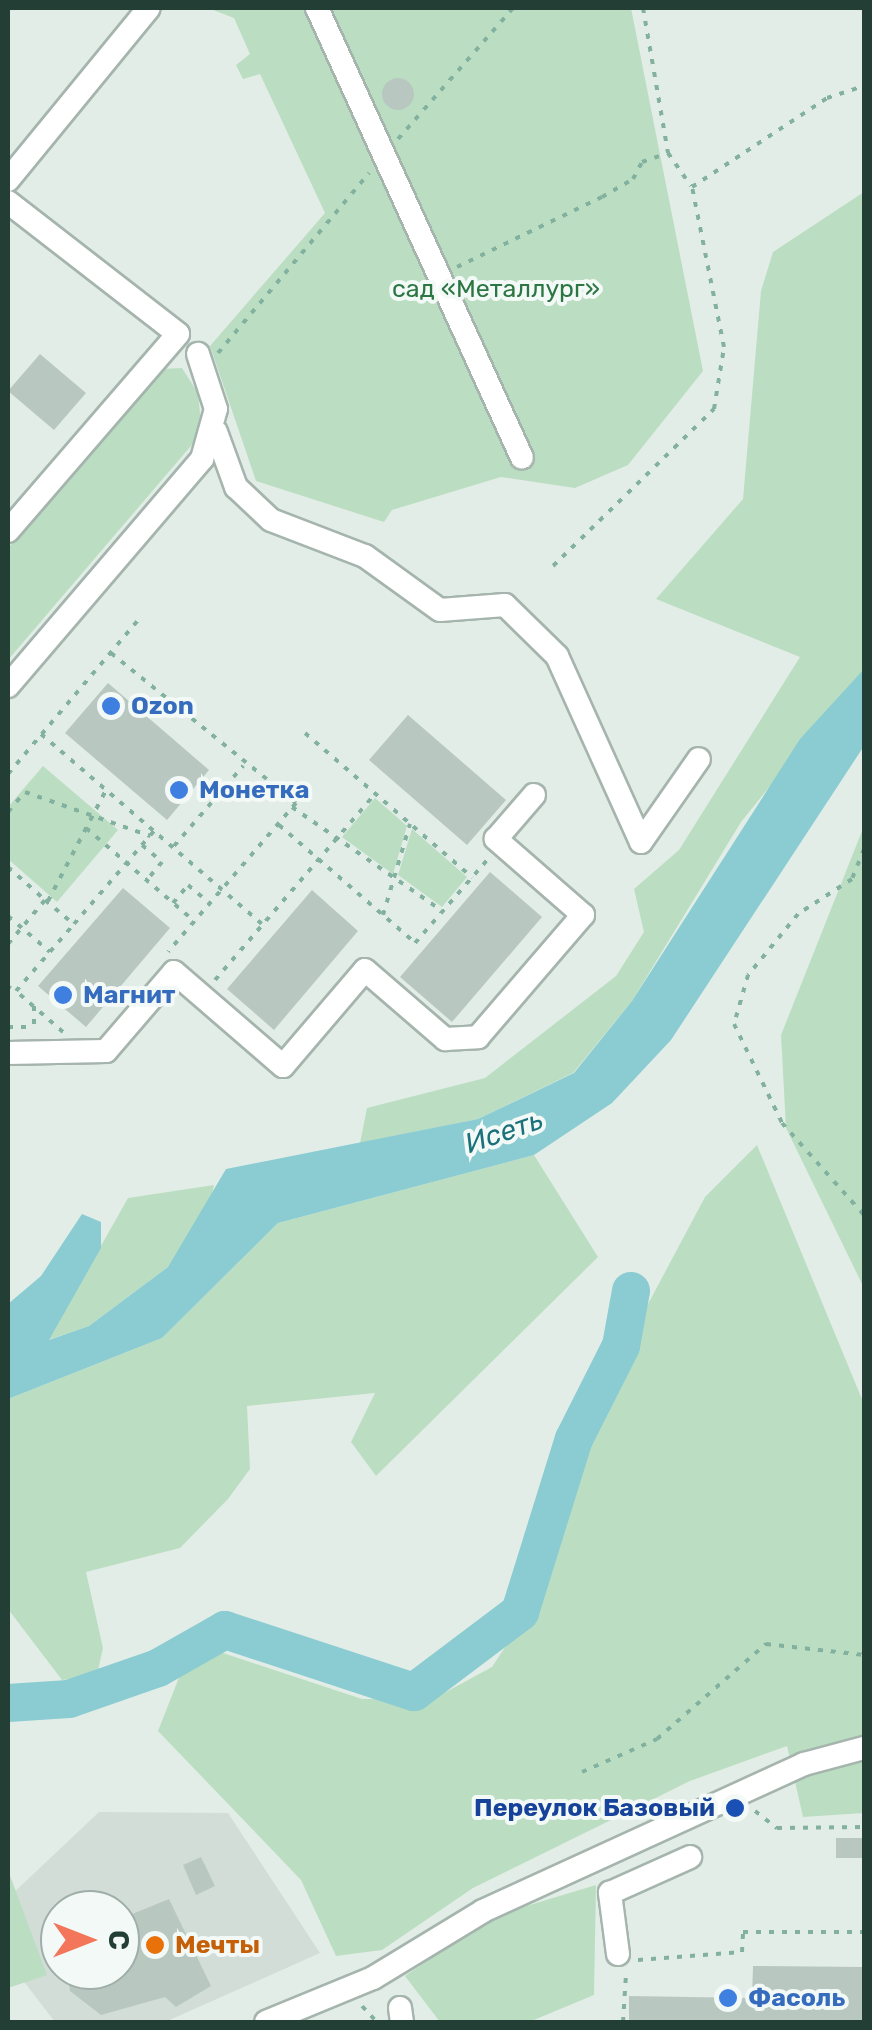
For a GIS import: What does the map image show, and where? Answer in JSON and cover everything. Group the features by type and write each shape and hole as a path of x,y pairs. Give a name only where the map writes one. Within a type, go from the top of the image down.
{"street":[{"path":"8,180 149,8"},
{"path":"316,8 522,456"},
{"path":"8,202 178,334 8,530"},
{"path":"198,354 216,432 236,487 270,520 365,556 440,610 505,606 557,656 640,842 698,759"},
{"path":"8,686 216,432"},
{"path":"8,1052 106,1051 174,972 283,1066 365,970 445,1039 478,1036 583,914 500,844 534,795"},
{"path":"266,2022 733,1798 864,1748"},
{"path":"643,1841 661,1870"},
{"path":"618,1954 610,1893 690,1858"}],"path":[{"path":"198,354 224,350 383,157 513,8"},
{"path":"552,566 714,409 724,346 692,187 668,153 642,8"},
{"path":"692,187 827,98 864,86"},
{"path":"441,274 602,197 633,179 642,162 668,153"},
{"path":"8,774 140,620"},
{"path":"111,653 292,806 442,911"},
{"path":"304,733 472,877"},
{"path":"41,734 152,834 173,847 262,924"},
{"path":"173,847 242,766"},
{"path":"8,944 47,901 106,790"},
{"path":"8,812 24,792 152,834"},
{"path":"201,996 375,794"},
{"path":"158,964 292,806"},
{"path":"278,824 416,943 500,844"},
{"path":"384,915 410,824"},
{"path":"86,828 194,921"},
{"path":"16,991 152,834"},
{"path":"142,845 162,862 147,880"},
{"path":"864,849 852,879 798,914 748,975 734,1024 782,1124 864,1216"},
{"path":"8,867 74,924"},
{"path":"173,902 188,885 210,903"},
{"path":"8,916 50,952"},
{"path":"8,986 82,1052"},
{"path":"8,1027 34,1027"},
{"path":"582,1772 658,1739 766,1644 864,1655"},
{"path":"733,1798 778,1828 864,1827"},
{"path":"623,2022 628,1961 742,1952 743,1932 864,1932"}],"shaded area":[{"path":"99,1812 228,1813 320,1953 165,2022 55,2022 8,1961 8,1898"}],"green space":[{"name":"сад «Металлург»","path":"208,8 631,8 703,371 628,465 575,488 501,477 392,510 384,522 256,481 210,346 325,213 260,74 243,79 236,65 250,54 234,18"},
{"path":"864,192 864,669 741,822 632,1001 573,1073 478,1119 360,1143 367,1108 485,1078 616,976 644,932 634,889 679,850 800,657 656,599 743,499 761,291 773,252"},
{"path":"182,368 198,393 202,433 8,660 8,548 161,369"},
{"path":"43,766 118,830 57,902 8,859 8,807"},
{"path":"375,798 407,826 393,874 342,837"},
{"path":"864,826 864,1288 786,1128 781,1035"},
{"path":"412,829 467,877 442,907 398,875"},
{"path":"757,1145 864,1404 864,1813 803,1817 787,1746 690,1781 473,1888 382,1950 336,1956 301,1880 158,1731 180,1675 217,1651 362,1699 433,1699 492,1667 541,1593 539,1517 620,1385 647,1306 705,1197"},
{"path":"534,1155 598,1257 376,1476 351,1442 375,1393 247,1406 250,1469 228,1499 180,1548 86,1572 103,1648 97,1675 62,1680 8,1609 8,1399 162,1338 278,1223"},
{"path":"214,1185 208,1213 168,1267 89,1326 48,1340 128,1198"},
{"path":"8,1870 40,1956 40,1977 8,1988"},
{"path":"596,1885 594,1995 529,2022 440,2022 405,1976 493,1916"}],"water":[{"name":"Исеть","path":"864,669 864,746 671,1040 612,1103 534,1155 278,1223 162,1338 8,1399 8,1304 41,1276 82,1214 101,1222 101,1248 49,1340 89,1326 168,1267 226,1169 478,1119 574,1073 632,1001 800,739"}],"building":[{"path":"398,78 409,83 414,94 409,105 398,110 387,105 382,94 387,83"},
{"path":"40,354 86,393 54,430 8,391"},
{"path":"108,683 209,770 167,820 65,733"},
{"path":"408,715 506,800 467,845 369,760"},
{"path":"490,872 542,917 452,1022 400,977"},
{"path":"123,888 170,928 86,1027 38,986"},
{"path":"312,890 358,931 274,1030 227,989"},
{"path":"836,1838 864,1838 864,1858 836,1858"},
{"path":"201,1857 215,1886 196,1895 183,1865"},
{"name":"Мечты","path":"169,1899 211,1986 176,2007 165,1997 101,2015 70,1990 140,1990 140,1911"},
{"path":"753,1966 864,1967 864,2021 629,2022 629,1996 752,1998"}],"waterway":[{"path":"8,1703 69,1699 158,1668 225,1630 414,1692 520,1612 574,1439 621,1346 631,1291"}],"place":[{"name":"Ozon","path":"111,706"},
{"name":"Монетка","path":"179,790"},
{"name":"Магнит","path":"63,995"},
{"name":"Переулок Базовый","path":"735,1808"},
{"name":"Мечты","path":"155,1945"},
{"name":"Фасоль","path":"728,1998"}]}
